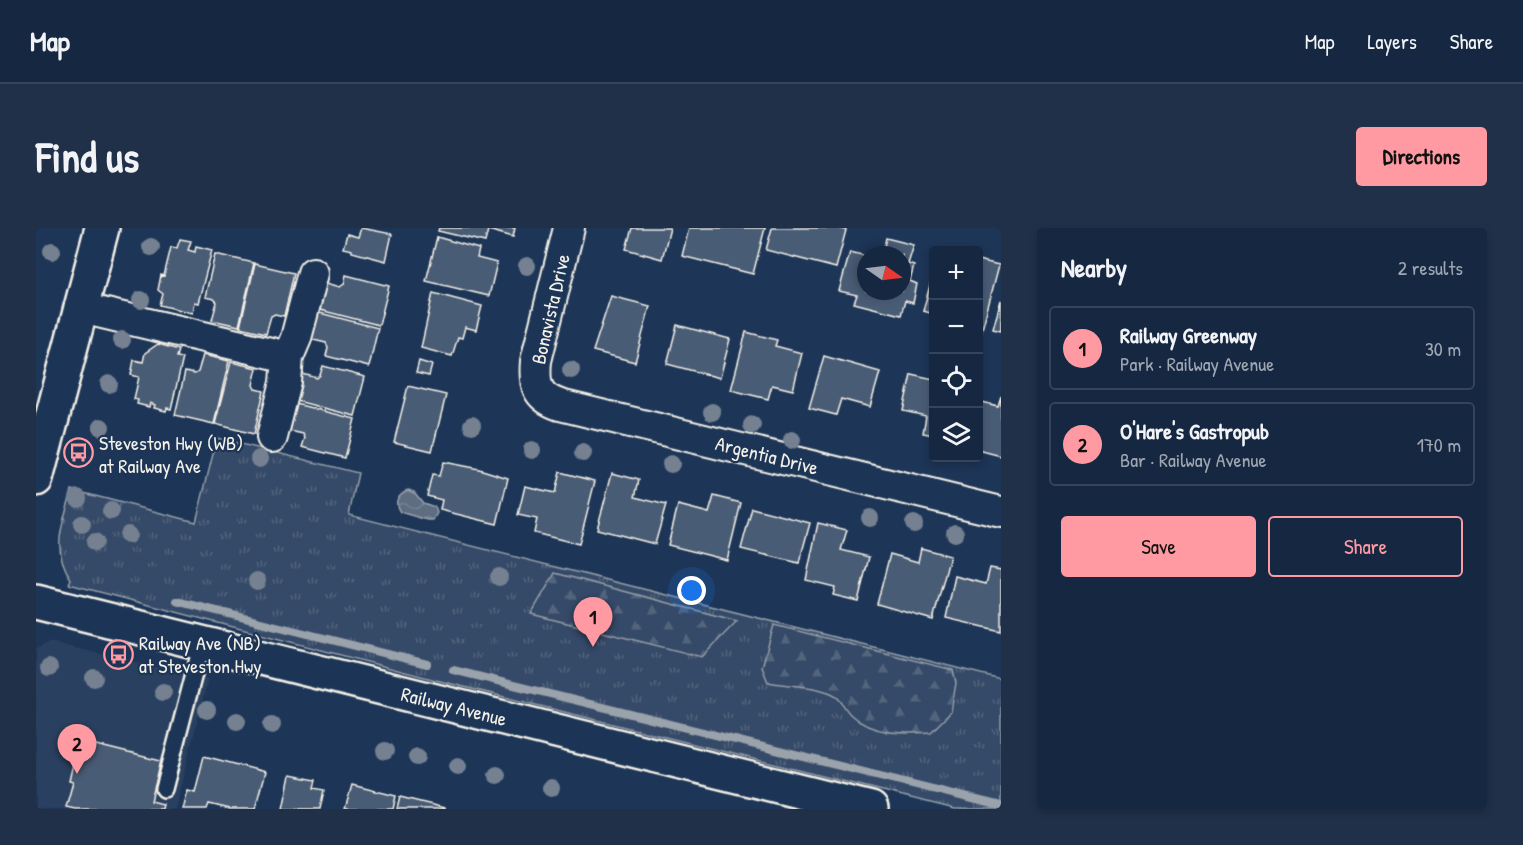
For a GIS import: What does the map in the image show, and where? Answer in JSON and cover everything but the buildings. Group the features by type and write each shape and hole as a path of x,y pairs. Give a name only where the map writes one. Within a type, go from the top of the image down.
{"main road":[{"path":"36,479 102,228"},
{"name":"Railway Avenue","path":"36,602 871,809"}],"street":[{"name":"Bonavista Drive","path":"538,389 536,361 569,228"},
{"path":"272,437 284,391 288,357 296,338 313,273"},
{"path":"81,308 288,357"},
{"name":"Argentia Drive","path":"538,389 543,397 560,405 1001,512"}],"lane":[{"path":"164,789 202,643"}],"shaded area":[{"path":"49,642 208,679 175,809 36,809 36,649"}],"green space":[{"path":"217,438 358,473 349,515 1001,679 1001,809 955,809 436,680 69,584 71,579 61,556 60,535 72,490 196,522"},
{"path":"555,573 737,621 702,657 531,614"},
{"path":"774,625 953,670 956,683 951,712 931,732 888,732 859,722 833,694 809,687 768,682 762,667"}],"water":[{"path":"408,490 414,492 423,503 435,507 437,513 433,520 400,512 397,505 398,499"}],"waterway":[{"path":"177,601 427,664"},
{"path":"453,670 1001,806"}],"place":[{"name":"Steveston Hwy (WB) at Railway Ave","path":"78,453"},
{"name":"Railway Greenway","path":"593,647"},
{"name":"Railway Ave (NB) at Steveston Hwy","path":"118,654"},
{"name":"O'Hare's Gastropub","path":"77,774"}]}
